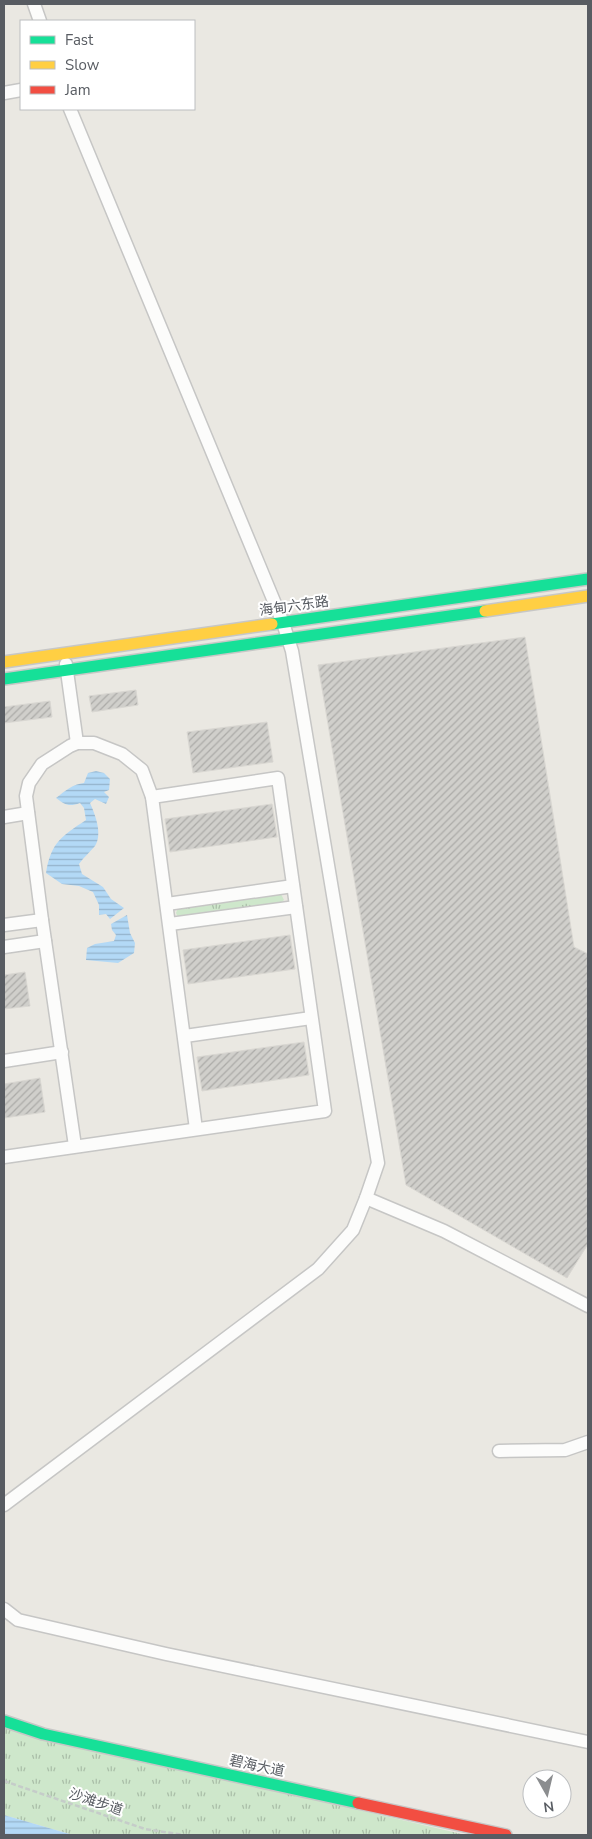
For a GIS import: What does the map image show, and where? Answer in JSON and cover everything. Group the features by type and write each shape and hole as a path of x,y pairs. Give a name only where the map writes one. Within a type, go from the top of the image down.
{"main road":[{"name":"海甸六东路","path":"4,662 588,579"},
{"path":"4,679 588,596"},
{"name":"碧海大道","path":"4,1721 43,1734 142,1757 506,1835"},
{"name":"碧海大道","path":"4,1730 70,1750 466,1835"}],"street":[{"path":"34,4 40,20"},
{"path":"4,94 20,90"},
{"path":"4,1505 318,1269 353,1230 378,1163 292,650 284,623 70,110"},
{"path":"64,654 77,743"},
{"path":"75,1146 26,796 29,782 42,764 54,755 77,743 94,743 122,754 142,770 152,797 196,1129"},
{"path":"4,1157 325,1111 278,778 152,797"},
{"path":"4,817 28,813"},
{"path":"167,904 293,886"},
{"path":"170,924 296,907"},
{"path":"4,925 42,920"},
{"path":"4,947 45,941"},
{"path":"185,1036 311,1018"},
{"path":"4,1060 62,1052"},
{"path":"366,1198 444,1231 588,1306"},
{"path":"499,1451 565,1450 588,1442"},
{"path":"4,1609 18,1620 166,1654 588,1742"}],"path":[{"name":"沙滩步道","path":"4,1781 145,1829 184,1835"}],"green space":[{"path":"281,894 284,900 281,903 178,917 176,913 178,908"},
{"path":"4,1727 466,1835 73,1835 4,1815"}],"water":[{"path":"96,771 104,773 110,779 109,790 104,792 109,797 106,804 95,799 90,803 97,824 98,836 95,846 79,864 82,874 103,887 111,899 124,908 110,919 106,914 99,915 99,905 93,892 79,886 62,884 46,873 51,854 59,841 86,820 84,808 80,803 67,805 56,798 73,786 84,783 88,773"},
{"path":"127,915 130,933 135,943 134,953 118,963 86,960 87,948 95,944 114,941 116,935 112,930 111,924"},
{"path":"4,1815 73,1835 4,1835"}],"building":[{"path":"525,637 574,947 588,954 588,1244 567,1278 406,1185 318,665"},
{"path":"136,690 138,705 92,712 89,696"},
{"path":"50,701 52,717 4,723 4,707"},
{"path":"267,722 273,762 193,773 187,732"},
{"path":"272,804 277,837 170,852 165,819"},
{"path":"290,935 295,969 188,984 183,950"},
{"path":"25,972 30,1006 4,1009 4,975"},
{"path":"304,1042 309,1075 202,1091 197,1057"},
{"path":"40,1078 45,1112 4,1118 4,1084"}],"traffic: fast":[{"path":"272,624 588,579"},
{"path":"4,679 485,611"},
{"path":"4,1721 43,1734 358,1803"}],"traffic: slow":[{"path":"485,611 588,596"},
{"path":"4,662 272,624"}],"traffic: jam":[{"path":"358,1803 506,1835"}]}
